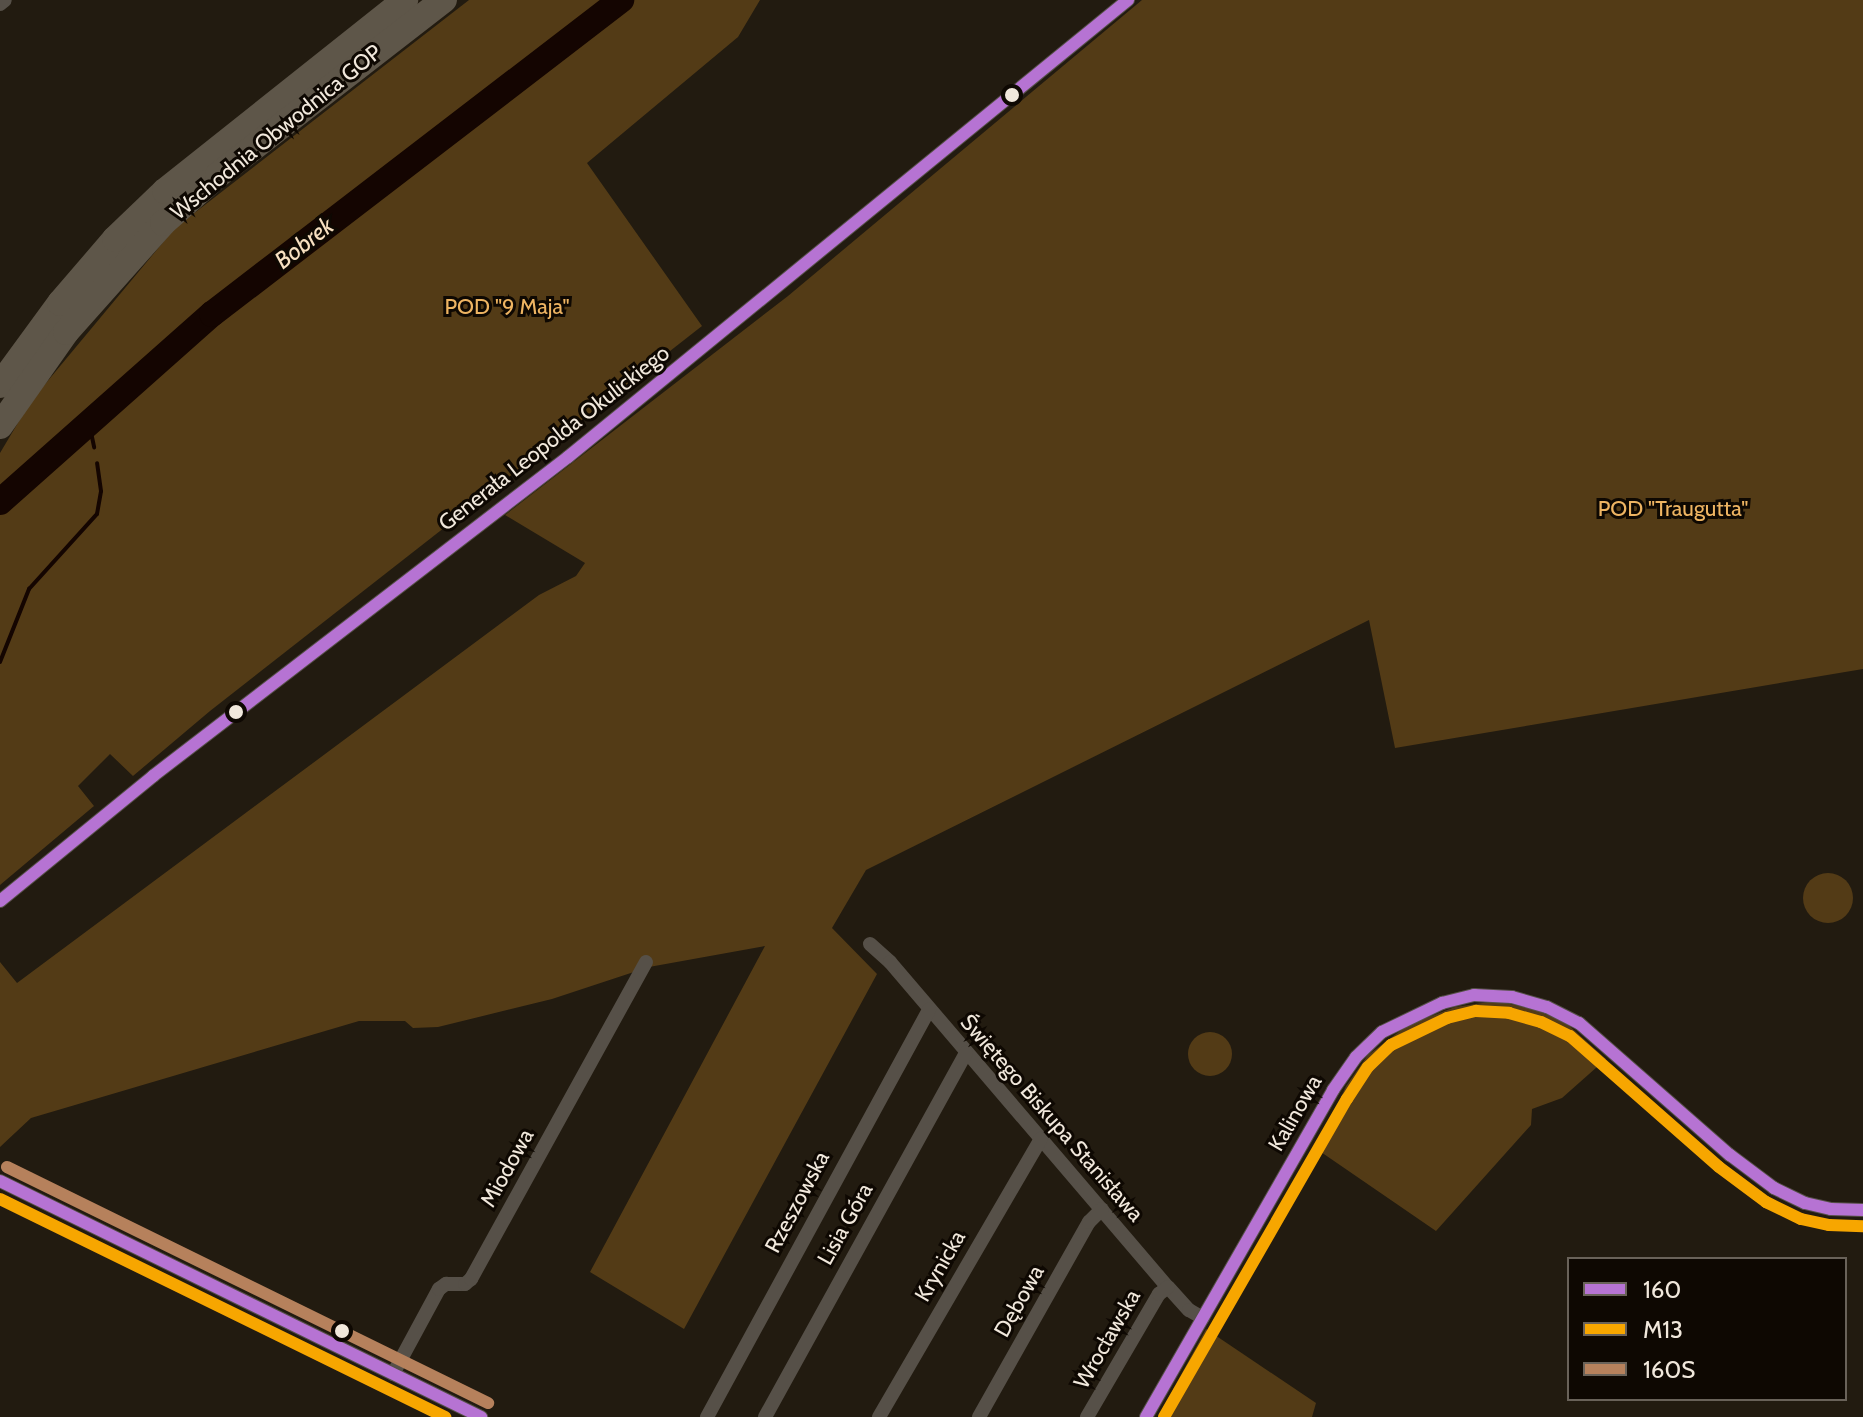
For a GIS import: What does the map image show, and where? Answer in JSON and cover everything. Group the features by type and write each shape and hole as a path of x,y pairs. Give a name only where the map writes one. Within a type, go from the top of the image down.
{"highway":[{"name":"Wschodnia Obwodnica GOP","path":"0,385 70,291 115,239 165,191 405,0"},
{"name":"Wschodnia Obwodnica GOP","path":"0,426 66,332 163,223 218,175 444,0"}],"street":[{"name":"Generała Leopolda Okulickiego","path":"0,901 153,776 568,457 1128,0"},
{"name":"Świętego Biskupa Stanisława","path":"870,944 1168,1287 1189,1310 1203,1318"},
{"name":"Miodowa","path":"393,1374 439,1289 446,1284 465,1284 471,1279 646,962"},
{"name":"Kalinowa","path":"1146,1417 1333,1090 1356,1057 1382,1032 1410,1016 1474,995 1512,997 1547,1007 1579,1023 1752,1173 1805,1203 1831,1209 1863,1210"},
{"name":"Rzeszowska","path":"707,1417 929,1009"},
{"name":"Lisia Góra","path":"765,1417 966,1053"},
{"name":"Krynicka","path":"879,1417 1041,1139"},
{"path":"0,1181 481,1417"},
{"name":"Dębowa","path":"979,1417 1089,1222 1102,1209"},
{"name":"Wrocławska","path":"1087,1417 1159,1294 1168,1287"}],"green space":[{"name":"POD \"9 Maja\"","path":"469,0 760,0 738,37 587,163 702,326 210,711 133,776 110,754 78,786 94,806 0,885 0,453 31,401 175,228"},
{"name":"POD \"Traugutta\"","path":"1142,0 1863,0 1863,669 1395,748 1369,620 866,870 832,928 877,974 684,1329 590,1272 765,946 649,967 552,999 438,1027 413,1028 405,1021 359,1021 31,1118 0,1147 0,962 17,983 539,595 576,576 585,563 505,515 788,296"},
{"path":"1828,873 1846,880 1853,898 1846,916 1828,923 1810,916 1803,898 1810,880"},
{"path":"1496,1001 1533,1009 1565,1022 1606,1059 1562,1098 1532,1109 1531,1125 1436,1231 1318,1150 1346,1086 1368,1055 1408,1025 1455,1007"},
{"path":"1210,1032 1226,1038 1232,1054 1226,1070 1210,1076 1194,1070 1188,1054 1194,1038"},
{"path":"1206,1329 1316,1403 1312,1417 1158,1417"}],"waterway":[{"name":"Bobrek","path":"0,502 212,314 621,0"},
{"path":"89,423 94,447"},
{"path":"0,662 29,589 97,514 101,491 97,463"}],"transit line":[{"name":"160","path":"0,901 153,776 568,457 1128,0"},
{"name":"160","path":"1146,1417 1333,1090 1356,1057 1382,1032 1442,1003 1474,995 1512,997 1547,1007 1579,1023 1730,1155 1774,1188 1805,1203 1831,1209 1863,1210"},
{"name":"M13","path":"1164,1417 1368,1067 1391,1045 1447,1018 1476,1011 1509,1013 1541,1022 1570,1036 1719,1167 1766,1202 1801,1219 1829,1225 1863,1226"},
{"name":"160S","path":"7,1167 488,1403"},
{"name":"160","path":"0,1181 481,1417"},
{"name":"M13","path":"0,1199 445,1417"}]}
